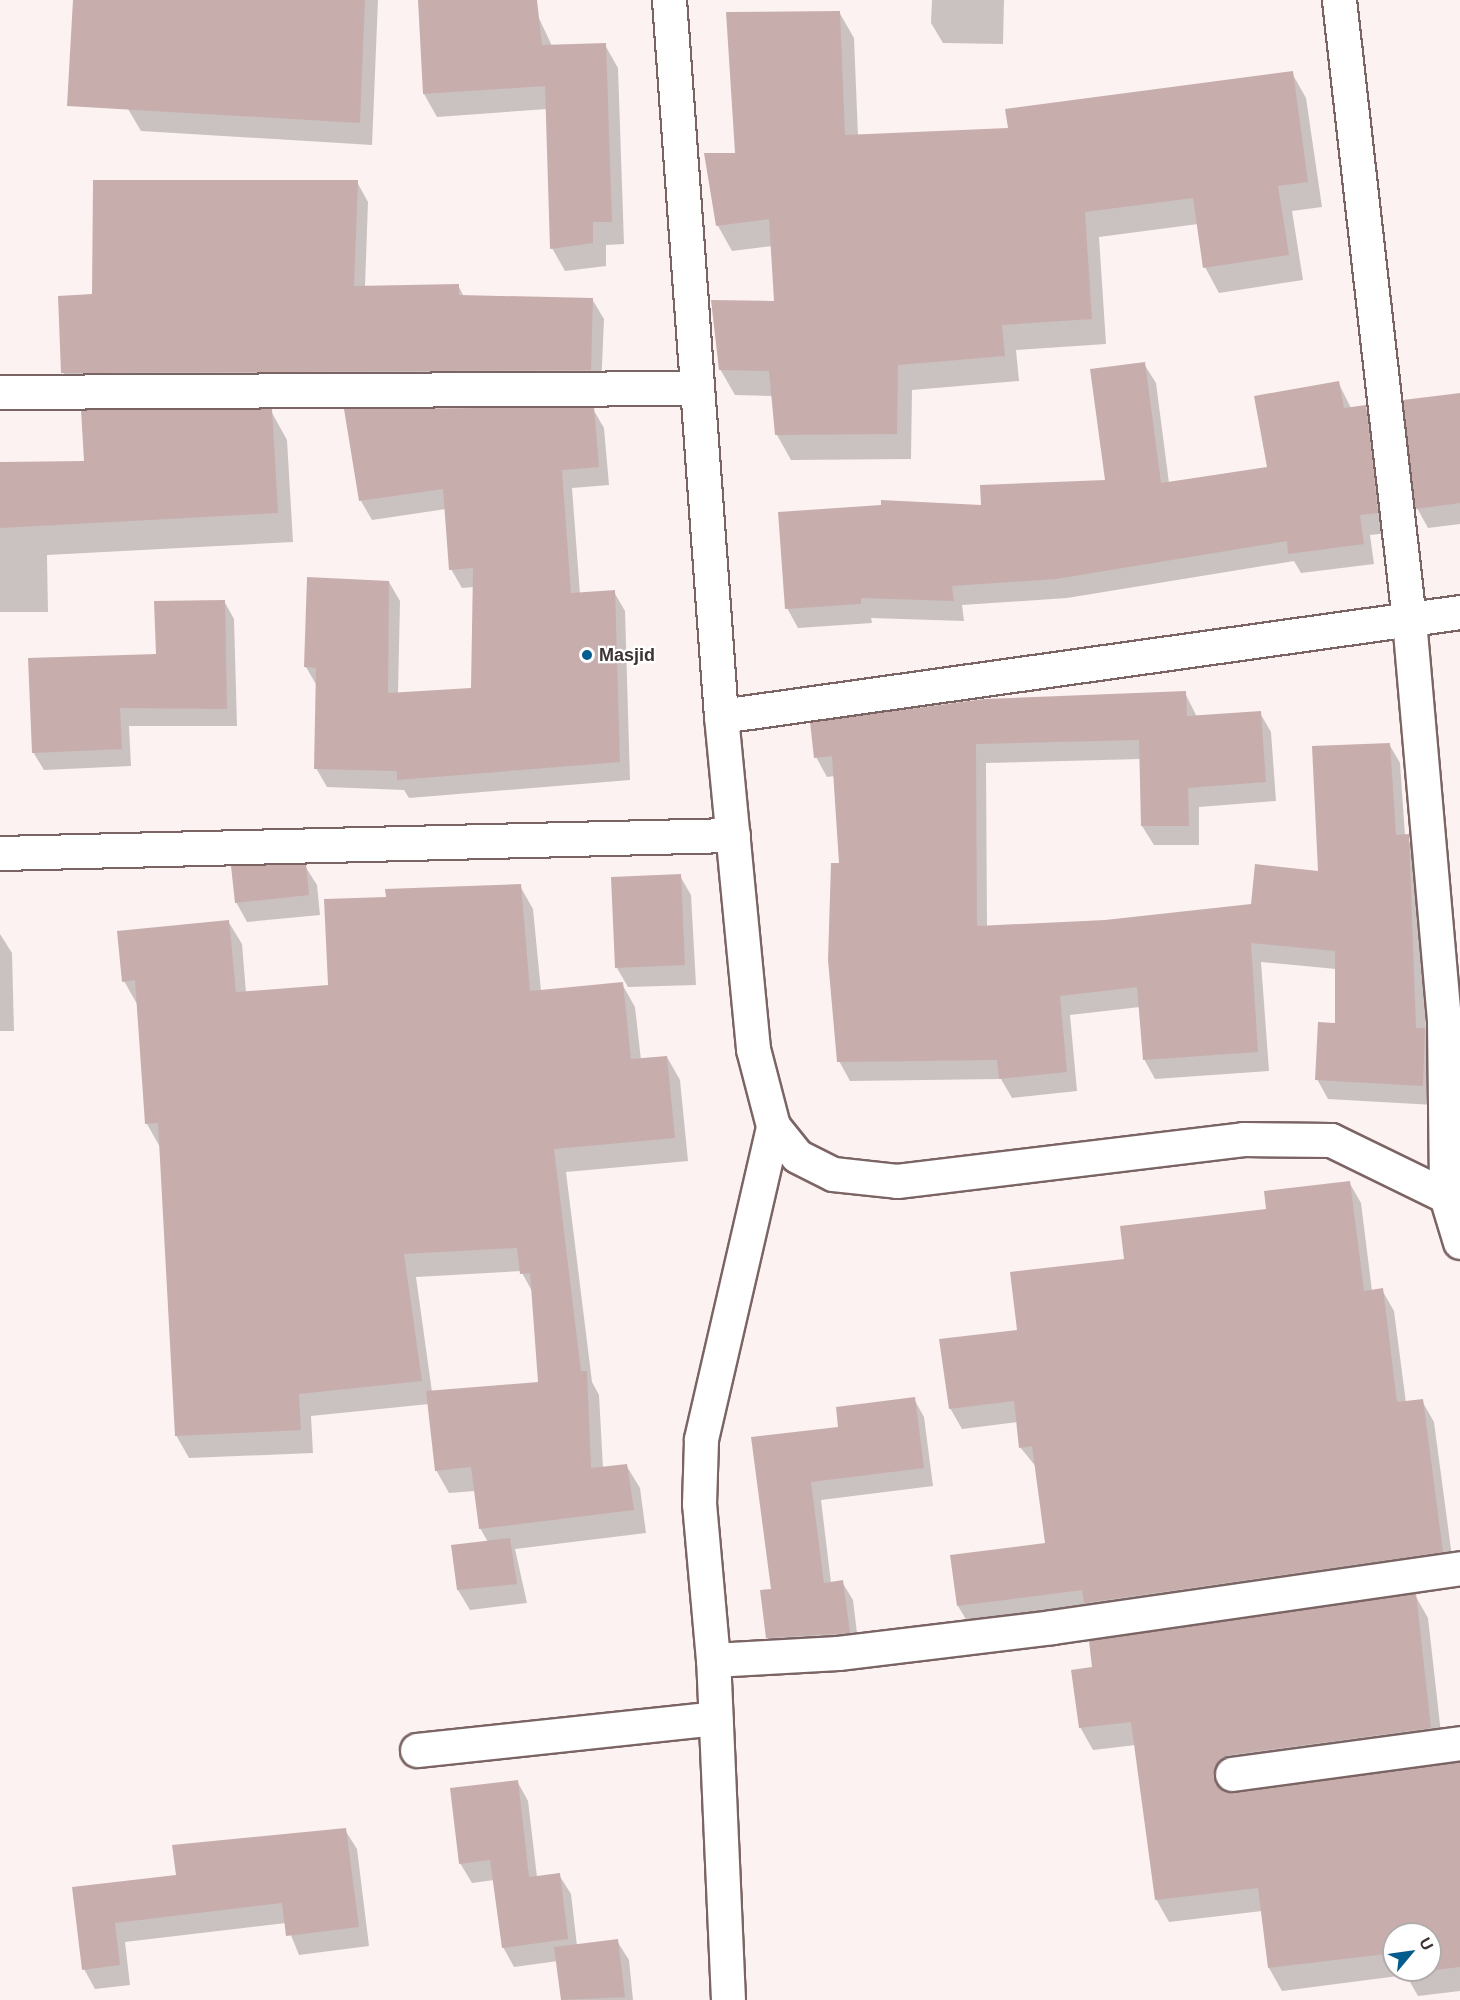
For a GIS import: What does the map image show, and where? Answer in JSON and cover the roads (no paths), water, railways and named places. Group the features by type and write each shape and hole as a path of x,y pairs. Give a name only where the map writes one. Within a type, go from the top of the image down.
{"street":[{"path":"669,0 721,716 753,1049 773,1126 797,1156 833,1174 897,1181 1243,1139 1331,1140 1446,1196"},
{"path":"1339,0 1409,620 1444,1022 1446,1196 1460,1242"},
{"path":"0,392 696,388"},
{"path":"721,716 1460,612"},
{"path":"0,853 732,835"},
{"path":"728,2000 713,1660 699,1504 701,1440 773,1126"},
{"path":"713,1660 838,1653 1028,1630 1460,1568"},
{"path":"417,1750 715,1718"},
{"path":"1232,1774 1460,1743"}],"place":[{"name":"Masjid","path":"587,655"}]}
